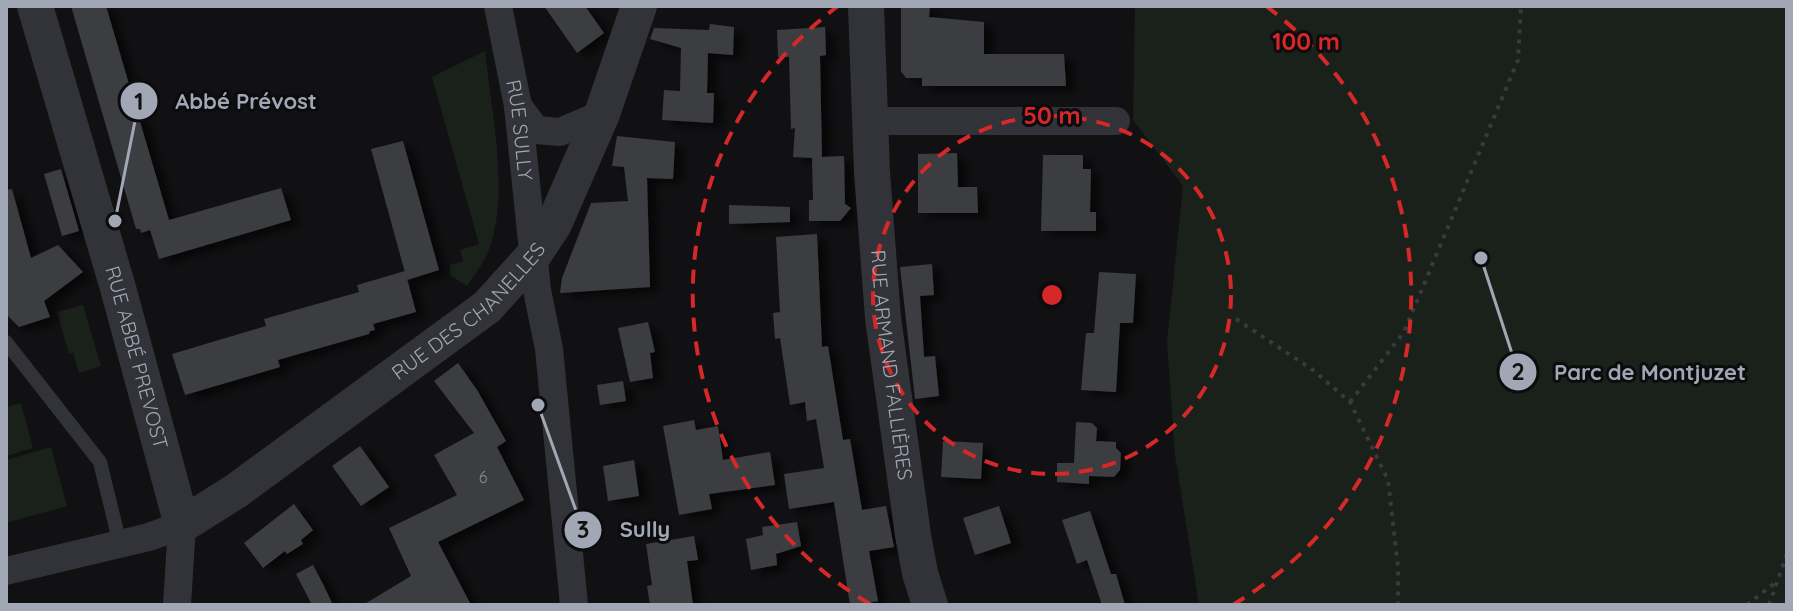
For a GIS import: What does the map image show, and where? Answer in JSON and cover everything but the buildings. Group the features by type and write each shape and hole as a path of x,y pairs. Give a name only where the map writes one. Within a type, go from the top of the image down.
{"street":[{"name":"RUE ABBÉ PREVOST","path":"35,6 118,288 182,525"},
{"name":"RUE SULLY","path":"498,6 518,106 533,256 549,349 574,605"},
{"name":"RUE DES CHANELLES","path":"182,525 236,491 487,307 533,256 554,224 602,114 639,6"},
{"name":"RUE ARMAND FALLIÈRES","path":"866,6 883,318 920,573 930,605"},
{"path":"518,106 536,130 560,132 602,114"},
{"path":"870,121 1116,121"},
{"path":"6,571 120,544 182,525 177,605"}],"lane":[{"path":"6,342 100,462 120,544"}],"path":[{"path":"1350,402 1404,332 1518,60 1521,6"},
{"path":"1236,319 1313,370 1350,402 1388,480 1398,567 1398,605"},
{"path":"1769,605 1787,554"},
{"path":"1747,605 1778,581"}],"shaded area":[{"path":"1135,6 1787,6 1787,605 1199,605 1175,455 1167,342 1183,186 1133,120"},
{"path":"485,51 497,151 498,203 487,254 467,286 450,275 450,265 463,261 460,250 479,244 432,77"},
{"path":"83,305 101,366 79,373 73,353 69,354 57,312"},
{"path":"21,403 33,448 6,456 6,407"},
{"path":"51,447 67,506 6,523 6,460"}],"place":[{"name":"Abbé Prévost","path":"115,221"},
{"name":"Parc de Montjuzet","path":"1481,258"},
{"name":"Sully","path":"538,405"}]}
